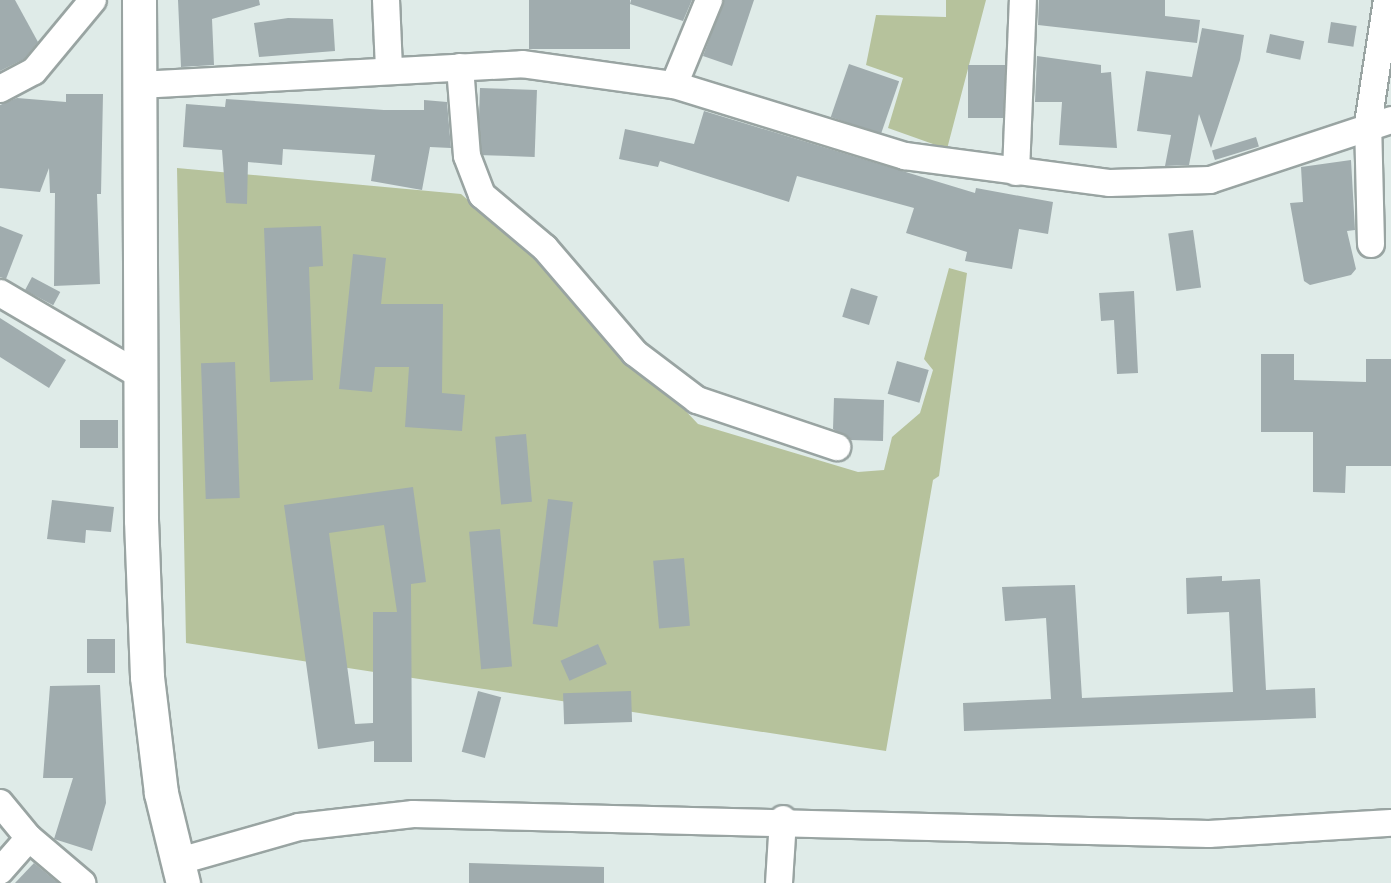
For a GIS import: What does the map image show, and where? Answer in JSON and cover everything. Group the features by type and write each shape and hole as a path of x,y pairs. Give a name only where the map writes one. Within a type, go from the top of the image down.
{"street":[{"path":"0,89 34,71 93,0"},
{"path":"139,0 148,677 161,793 180,873 299,827 413,814 783,819 1209,834 1391,823"},
{"path":"386,0 389,68"},
{"path":"674,85 709,0"},
{"path":"1016,172 1024,0"},
{"path":"1371,244 1387,0"},
{"path":"139,85 389,68 522,64 674,85 905,156 1110,183 1210,180 1380,122"},
{"path":"460,67 467,156 482,195 545,248 635,353 697,400 836,447"},
{"path":"0,293 143,377"},
{"path":"0,803 29,838 82,883"},
{"path":"779,883 783,819"},
{"path":"0,871 29,838"}],"green space":[{"path":"946,0 986,0 947,149 888,128 903,78 866,65 876,15 946,17"},
{"path":"177,168 461,194 574,292 698,424 858,472 884,470 892,437 920,413 933,370 924,359 949,268 967,273 939,476 933,480 886,751 186,643"}],"building":[{"path":"0,0 15,0 38,42 24,59 0,71"},
{"path":"178,0 259,0 260,5 212,19 214,65 181,67"},
{"path":"529,0 630,0 630,49 529,49"},
{"path":"631,0 692,0 683,21 630,4"},
{"path":"724,0 754,0 732,66 703,56"},
{"path":"1039,0 1165,0 1165,16 1200,20 1197,43 1038,25"},
{"path":"288,18 333,19 335,51 259,57 254,23"},
{"path":"1331,22 1357,26 1353,47 1328,43"},
{"path":"1202,28 1244,35 1240,60 1211,148 1199,114 1189,165 1165,166 1171,135 1137,131 1146,71 1192,77"},
{"path":"1270,34 1304,41 1300,60 1266,53"},
{"path":"1037,56 1101,65 1101,73 1111,72 1117,148 1059,145 1062,102 1035,102"},
{"path":"849,64 899,81 881,134 831,117"},
{"path":"968,65 1005,65 1005,118 968,118"},
{"path":"480,88 537,90 535,157 478,155"},
{"path":"66,94 103,94 101,194 97,194 100,284 54,286 55,193 50,193 49,168 40,192 0,188 0,105 17,98 66,102"},
{"path":"226,99 384,110 424,110 424,100 447,102 451,148 430,147 422,190 371,181 375,155 283,149 282,165 248,162 247,204 226,203 222,150 183,147 186,104 225,107"},
{"path":"704,111 975,193 976,188 1053,202 1048,234 1019,229 1012,269 965,261 967,252 906,233 914,208 797,176 789,202 660,161 658,167 619,159 625,129 694,144"},
{"path":"1256,137 1259,147 1215,160 1212,150"},
{"path":"1351,160 1355,230 1347,231 1356,269 1351,275 1310,285 1304,281 1290,203 1303,202 1301,167"},
{"path":"0,226 23,235 6,279 0,277"},
{"path":"321,226 323,266 309,267 313,380 270,382 264,228"},
{"path":"1193,230 1201,287 1176,291 1168,233"},
{"path":"353,254 386,258 381,304 443,304 442,393 465,395 462,431 405,427 409,367 375,367 372,392 339,389"},
{"path":"32,277 60,292 53,305 25,290"},
{"path":"851,288 878,296 869,325 842,317"},
{"path":"1134,291 1138,373 1117,374 1114,320 1101,321 1099,293"},
{"path":"0,318 66,360 49,388 0,357"},
{"path":"1261,354 1294,354 1294,380 1366,382 1366,359 1391,359 1391,466 1346,466 1345,493 1313,492 1313,432 1261,432"},
{"path":"897,361 929,370 919,403 888,394"},
{"path":"235,362 240,498 206,499 201,363"},
{"path":"834,398 884,400 883,441 851,440 833,429"},
{"path":"80,420 118,420 118,448 80,448"},
{"path":"526,434 532,502 501,504 495,437"},
{"path":"413,487 426,582 411,584 412,762 374,762 374,741 318,749 284,505","holes":["384,525 397,612 373,612 373,723 355,724 329,533"]},
{"path":"548,499 573,502 557,627 533,624"},
{"path":"52,500 114,507 111,532 86,530 85,543 47,539"},
{"path":"500,529 512,666 481,669 469,532"},
{"path":"684,558 690,626 659,628 653,561"},
{"path":"1222,576 1222,581 1260,579 1266,690 1315,688 1316,718 964,731 963,703 1051,699 1046,618 1005,621 1002,587 1075,585 1082,698 1233,692 1229,612 1187,614 1186,578"},
{"path":"87,639 115,639 115,673 87,673"},
{"path":"598,644 607,664 569,681 561,661"},
{"path":"100,685 106,803 92,851 54,839 73,778 43,778 50,686"},
{"path":"478,691 501,697 485,758 462,752"},
{"path":"631,691 632,722 564,724 563,693"},
{"path":"34,863 58,883 15,883"},
{"path":"469,863 604,867 604,883 469,883"}]}
